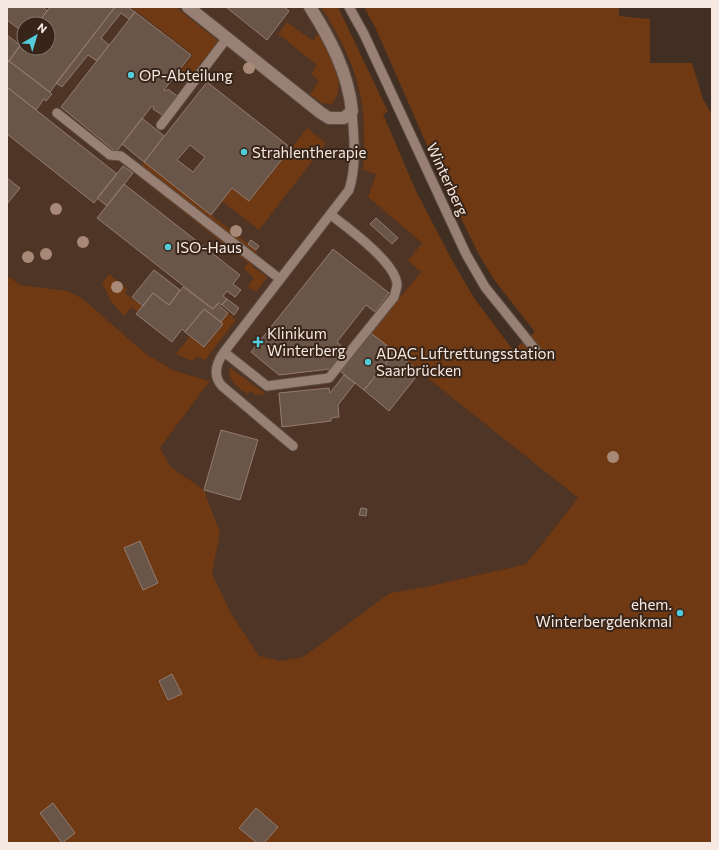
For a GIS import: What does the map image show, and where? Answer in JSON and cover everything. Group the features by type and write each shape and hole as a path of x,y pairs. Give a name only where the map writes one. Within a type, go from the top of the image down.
{"street":[{"path":"188,7 329,118 344,118 352,111 348,86 339,59 327,34 310,7"}],"lane":[{"name":"Winterberg","path":"349,7 364,34 466,254 485,287 538,353"},
{"path":"160,125 227,38"},
{"path":"293,446 222,386 216,377 216,369 224,352 349,190 352,179 354,135 352,111"},
{"path":"58,112 110,155 121,156 280,279"},
{"path":"224,352 267,386 329,378 394,297 397,285 392,272 383,260 331,215"}],"shaded area":[{"name":"Klinikum Winterberg","path":"7,7 321,7 336,30 356,81 363,110 363,170 376,173 368,197 422,243 421,272 372,333 578,498 526,564 425,587 390,593 262,696 215,624 204,490 171,467 160,448 210,381 175,371 146,354 83,299 68,291 20,285 7,275"},
{"path":"131,7 176,7 218,41 191,76 181,70 193,55"},
{"path":"321,7 338,7 388,112 383,114 416,191 453,262 474,298 513,350 535,332 495,281 478,253 441,177 376,29 364,7 619,7 619,16 650,19 650,63 692,63 703,99 712,114 712,843 7,843 7,275 20,285 68,291 83,299 146,354 175,371 210,381 160,448 171,467 204,490 220,533 212,574 232,615 259,656 280,661 303,657 390,593 425,587 526,564 578,498 371,333 421,272 408,261 422,243 368,197 376,174 363,170 363,112 358,84 342,44"},
{"path":"287,22 313,41 319,33 323,40 336,68 338,78 339,87 337,96 332,104 322,103 310,94 319,81 311,74 317,65 278,34"},
{"path":"307,128 326,143 259,230 222,201 232,188 250,201"},
{"path":"144,162 257,251 253,267 267,277 256,292 248,286 254,278 244,269 248,263 135,174"},
{"path":"109,274 127,289 125,293 142,306 138,312 131,307 124,316 111,301 102,283"},
{"path":"228,313 236,320 205,360 197,357 192,361 176,354 190,336 205,347 223,324 221,322"},
{"path":"230,368 266,394 256,395 250,391 248,394 241,389 230,377"}],"building":[{"path":"7,7 43,7 47,11 43,16 16,16 16,27 7,20"},
{"path":"50,7 115,7 50,92 9,61 16,52 16,56 56,56 56,16 43,16"},
{"path":"115,7 128,7 135,12 129,19 121,13 101,38 109,45 97,61 88,55 62,87 56,83"},
{"path":"226,7 284,7 289,11 267,40"},
{"name":"OP-Abteilung","path":"135,12 191,55 164,90 166,91 168,89 177,96 162,115 153,109 154,107 152,106 116,152 61,107"},
{"path":"7,35 16,42 16,51 9,61 7,59"},
{"path":"9,61 52,94 46,101 44,99 36,110 7,87 7,63"},
{"name":"Strahlentherapie","path":"207,82 291,148 249,201 232,188 211,215 144,162","holes":["190,145 205,157 193,172 177,160"]},
{"path":"7,87 117,174 94,203 7,134"},
{"path":"142,118 164,136 144,162 122,144"},
{"path":"123,166 133,173 107,206 97,198"},
{"path":"7,178 20,188 7,204"},
{"name":"ISO-Haus","path":"124,184 240,275 233,284 241,290 235,297 227,291 223,296 227,299 222,305 218,303 213,309 97,218"},
{"path":"376,218 398,238 392,244 370,224"},
{"path":"251,240 259,246 256,250 248,244"},
{"path":"333,249 389,293 375,312 366,305 337,342 345,349 330,369 279,375 251,352"},
{"path":"154,270 180,290 169,305 153,293 143,306 132,297"},
{"path":"183,287 213,309 217,304 228,313 221,322 204,309 185,332 182,329 172,342 136,314 153,293 169,305"},
{"path":"227,299 239,308 234,315 222,305"},
{"path":"204,309 223,324 204,347 185,332"},
{"name":"ADAC Luftrettungsstation Saarbrücken","path":"371,333 395,352 364,390 341,372"},
{"path":"395,352 420,372 389,411 364,390"},
{"path":"344,375 355,383 338,405 339,417 331,418 331,421 282,427 279,393 329,388 330,393"},
{"path":"221,430 258,440 240,500 204,490"},
{"path":"361,508 367,509 366,516 359,515"},
{"path":"140,541 158,583 143,590 124,548"},
{"path":"172,674 182,694 168,700 159,681"},
{"path":"53,803 75,833 62,843 40,813"},
{"path":"256,808 278,827 264,843 257,843 239,828"}],"place":[{"name":"OP-Abteilung","path":"131,75"},
{"name":"Strahlentherapie","path":"244,152"},
{"name":"ISO-Haus","path":"168,247"},
{"name":"Klinikum Winterberg","path":"258,342"},
{"name":"ADAC Luftrettungsstation Saarbrücken","path":"368,362"},
{"name":"ehem. Winterbergdenkmal","path":"680,613"}]}
